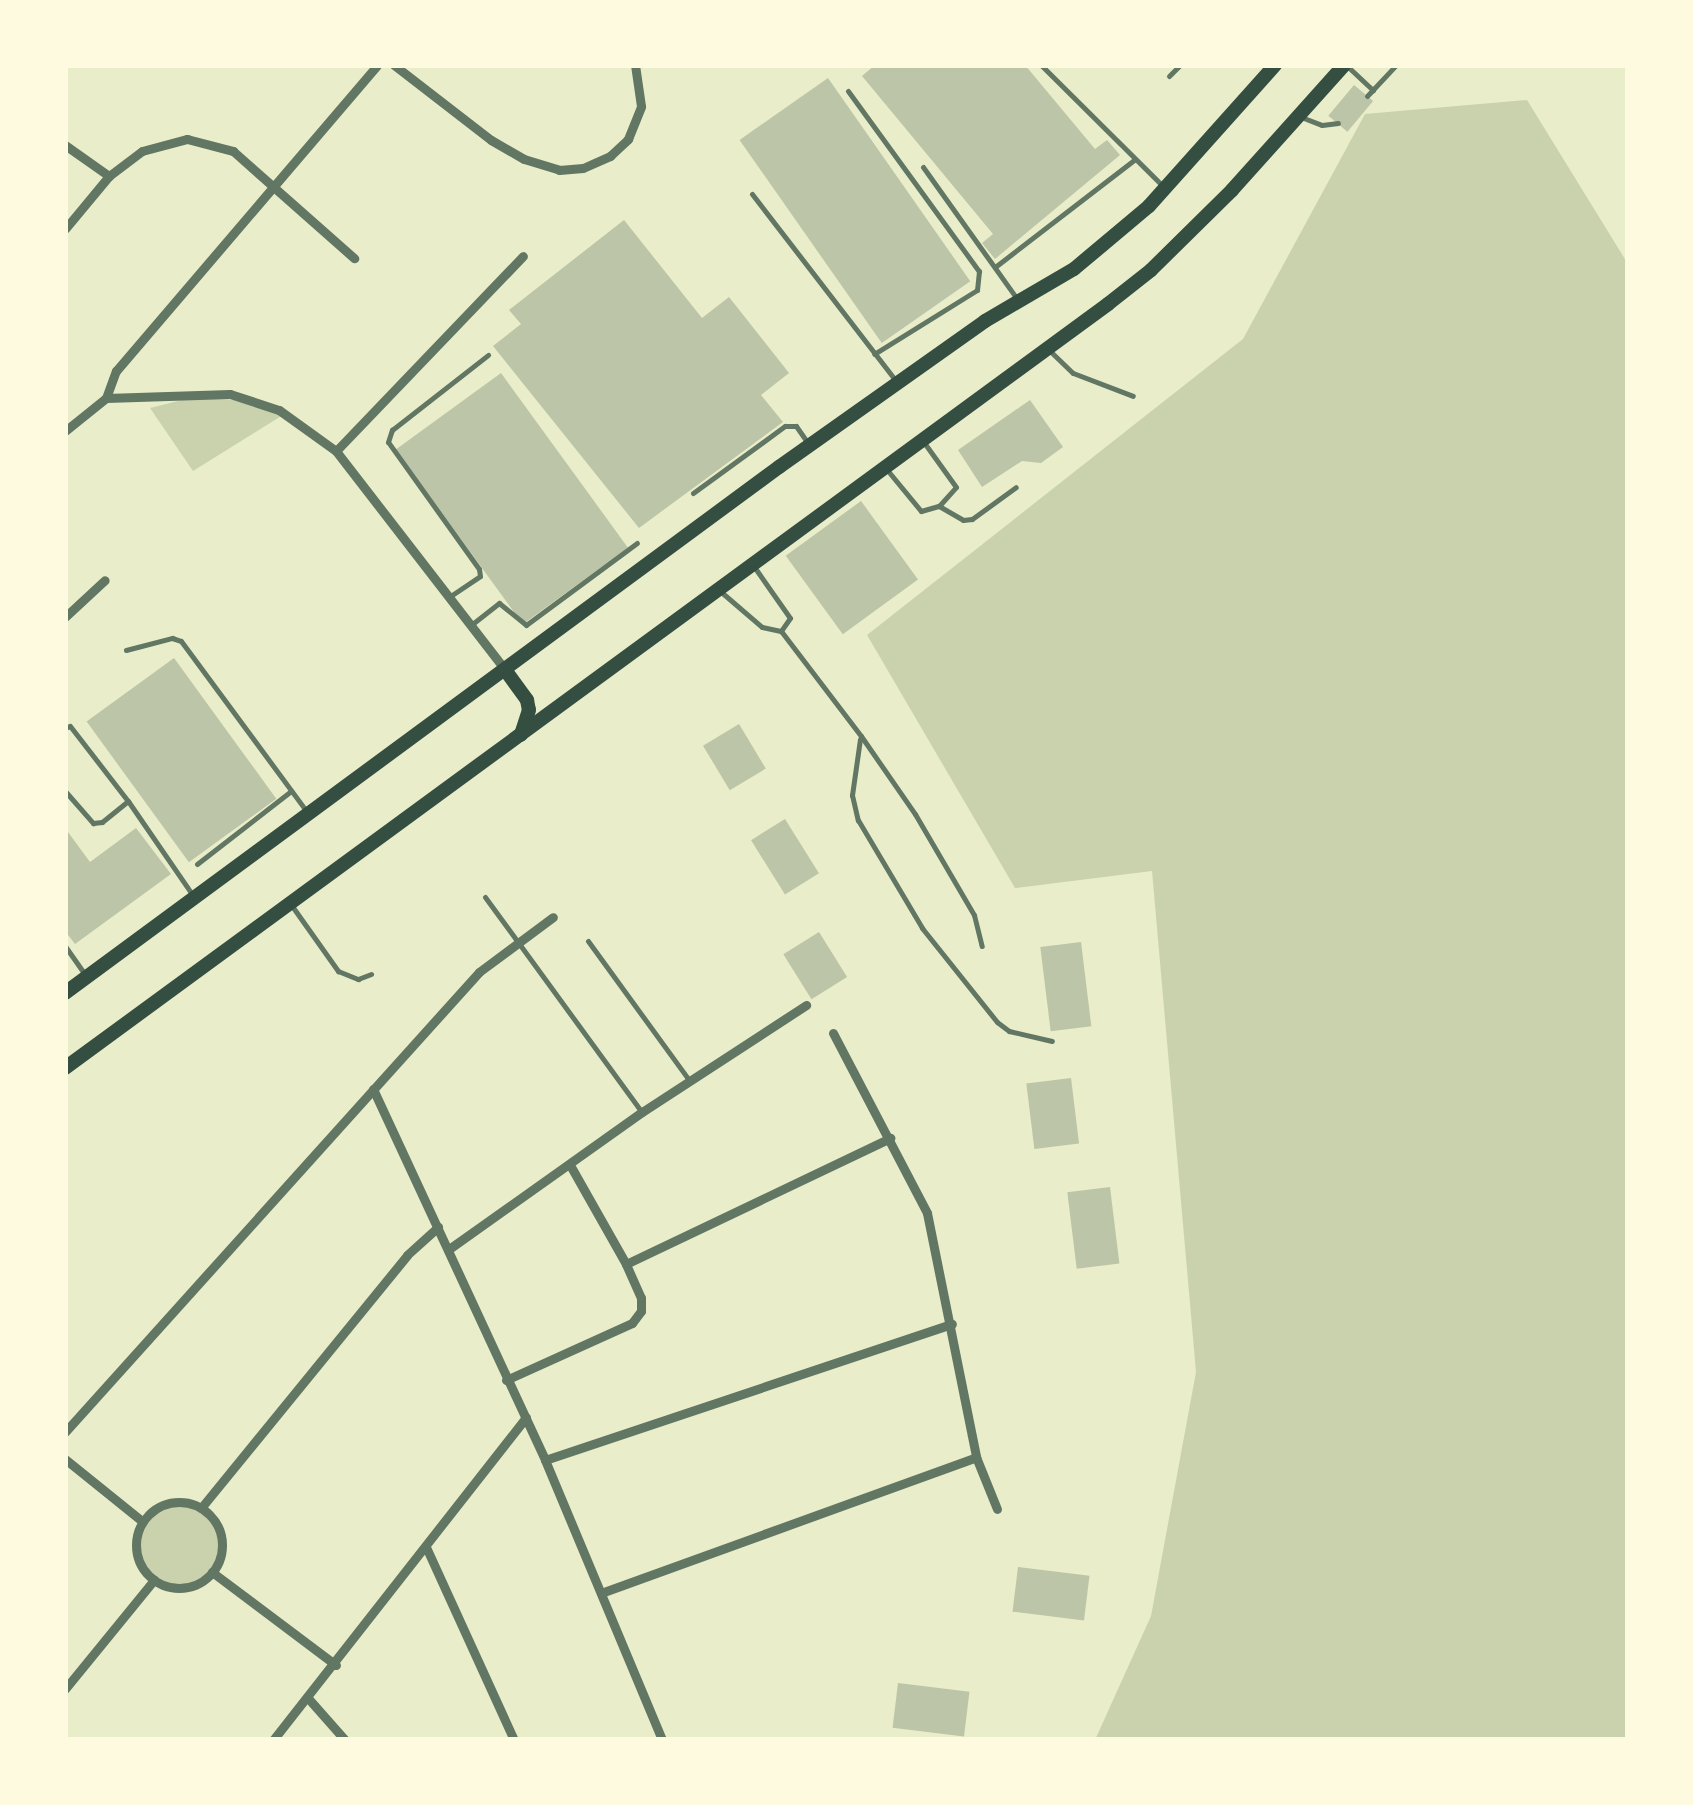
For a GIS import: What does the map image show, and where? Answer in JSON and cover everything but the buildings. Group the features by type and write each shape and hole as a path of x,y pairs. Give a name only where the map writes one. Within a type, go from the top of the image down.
{"main road":[{"path":"65,993 898,382 1074,269 1165,188 1275,65"},
{"path":"65,1068 754,568 884,466 1151,270 1345,65"},
{"path":"506,671 523,692 529,710 520,735"}],"street":[{"path":"66,429 106,398 116,371 377,65"},
{"path":"394,65 491,140 524,160 559,170 583,168 610,156 628,140 641,106 635,65"},
{"path":"65,229 109,176 142,151 187,139 234,151 354,258"},
{"path":"65,145 109,176"},
{"path":"336,451 523,256"},
{"path":"106,398 230,394 280,410 336,451 506,671"},
{"path":"65,617 104,580"},
{"path":"65,1432 479,972 553,918"},
{"path":"448,1249 642,1112 806,1005"},
{"path":"833,1033 927,1213 976,1457 997,1509"},
{"path":"373,1089 546,1460 662,1740"},
{"path":"626,1264 890,1138"},
{"path":"506,1380 632,1323 642,1311 641,1298 626,1264 570,1166"},
{"path":"201,1508 406,1254 438,1226"},
{"path":"546,1460 952,1324"},
{"path":"273,1740 526,1417"},
{"path":"601,1592 976,1457"},
{"path":"65,1459 143,1522"},
{"path":"173,1502 201,1508 220,1532 222,1545 212,1572 191,1586 166,1586 154,1580 140,1562 136,1548 143,1522 173,1502"},
{"path":"426,1546 514,1740"},
{"path":"212,1572 336,1664"},
{"path":"65,1689 154,1580"},
{"path":"307,1698 345,1740"}],"lane":[{"path":"1041,65 1165,188"},
{"path":"1170,76 1180,65"},
{"path":"1345,65 1373,90"},
{"path":"1367,96 1396,65"},
{"path":"848,91 979,272 977,290 874,354"},
{"path":"1298,116 1322,125 1338,123"},
{"path":"995,267 1134,160"},
{"path":"923,168 1018,302"},
{"path":"752,194 898,382"},
{"path":"1047,348 1073,372 1133,396"},
{"path":"450,597 480,576 479,569 388,442 392,430 488,355"},
{"path":"693,493 785,426 796,426 809,446"},
{"path":"884,466 921,511 940,506 956,487 921,439"},
{"path":"940,506 963,520 972,520 1016,487"},
{"path":"471,625 499,603 526,626 636,543"},
{"path":"754,568 790,618 781,631"},
{"path":"720,591 762,628 781,631 860,736 915,814 964,898 982,946"},
{"path":"126,650 172,638 181,641 309,814"},
{"path":"65,728 70,726 128,801 195,898"},
{"path":"860,736 852,796 858,820 922,928 997,1022 1009,1031 1052,1041"},
{"path":"65,790 93,823 102,822 128,801"},
{"path":"198,864 291,791"},
{"path":"485,896 642,1112"},
{"path":"290,904 338,971 358,978 371,974"},
{"path":"588,941 689,1080"},
{"path":"65,946 87,976"}],"green space":[{"path":"1527,100 1628,264 1628,1740 1095,1740 1151,1616 1196,1372 1152,871 1015,888 867,635 1243,339 1365,114"},
{"path":"190,398 238,400 283,415 193,471 150,408"},
{"path":"179,1502 209,1515 222,1545 209,1575 179,1588 149,1575 136,1545 149,1515"}]}
